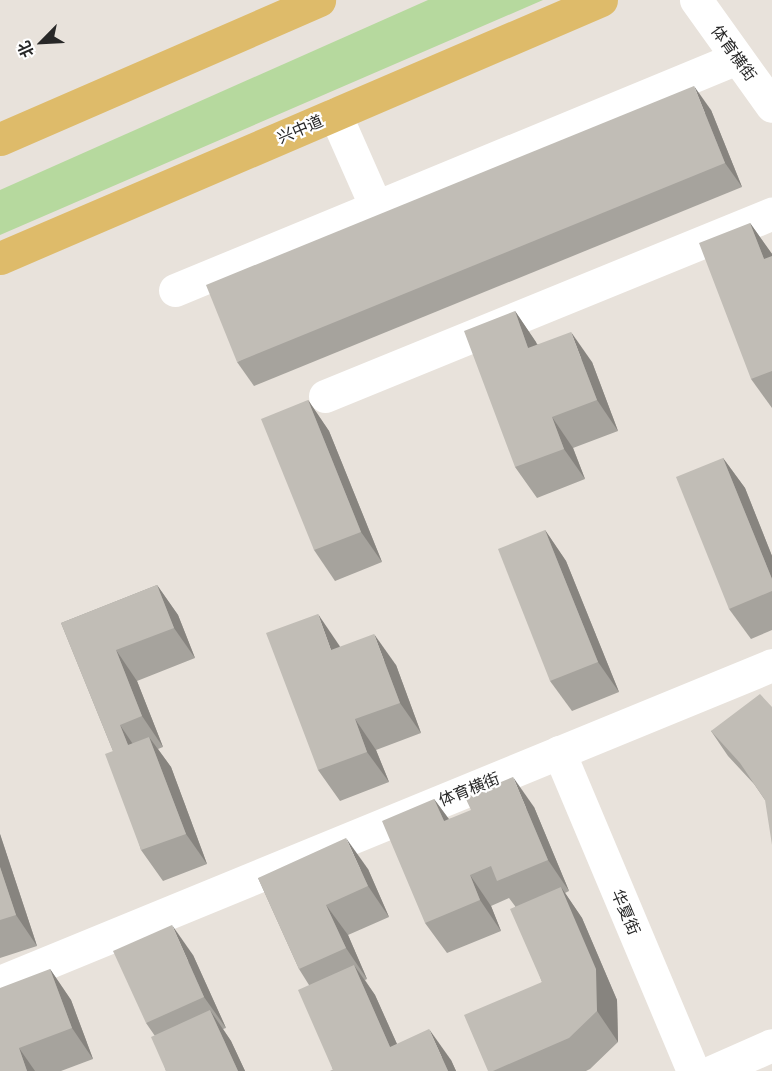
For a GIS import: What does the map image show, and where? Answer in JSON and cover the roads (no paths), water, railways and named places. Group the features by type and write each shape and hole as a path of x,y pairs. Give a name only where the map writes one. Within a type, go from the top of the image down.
{"main road":[{"path":"0,139 319,0"},
{"name":"兴中道","path":"0,258 601,0"}],"street":[{"name":"体育横街","path":"696,0 772,106"},
{"path":"175,290 737,58"},
{"path":"334,114 376,207"},
{"path":"325,396 772,214"},
{"name":"体育横街","path":"0,982 772,665"},
{"name":"华夏街","path":"560,752 693,1071"},
{"path":"713,1071 772,1046"}]}
